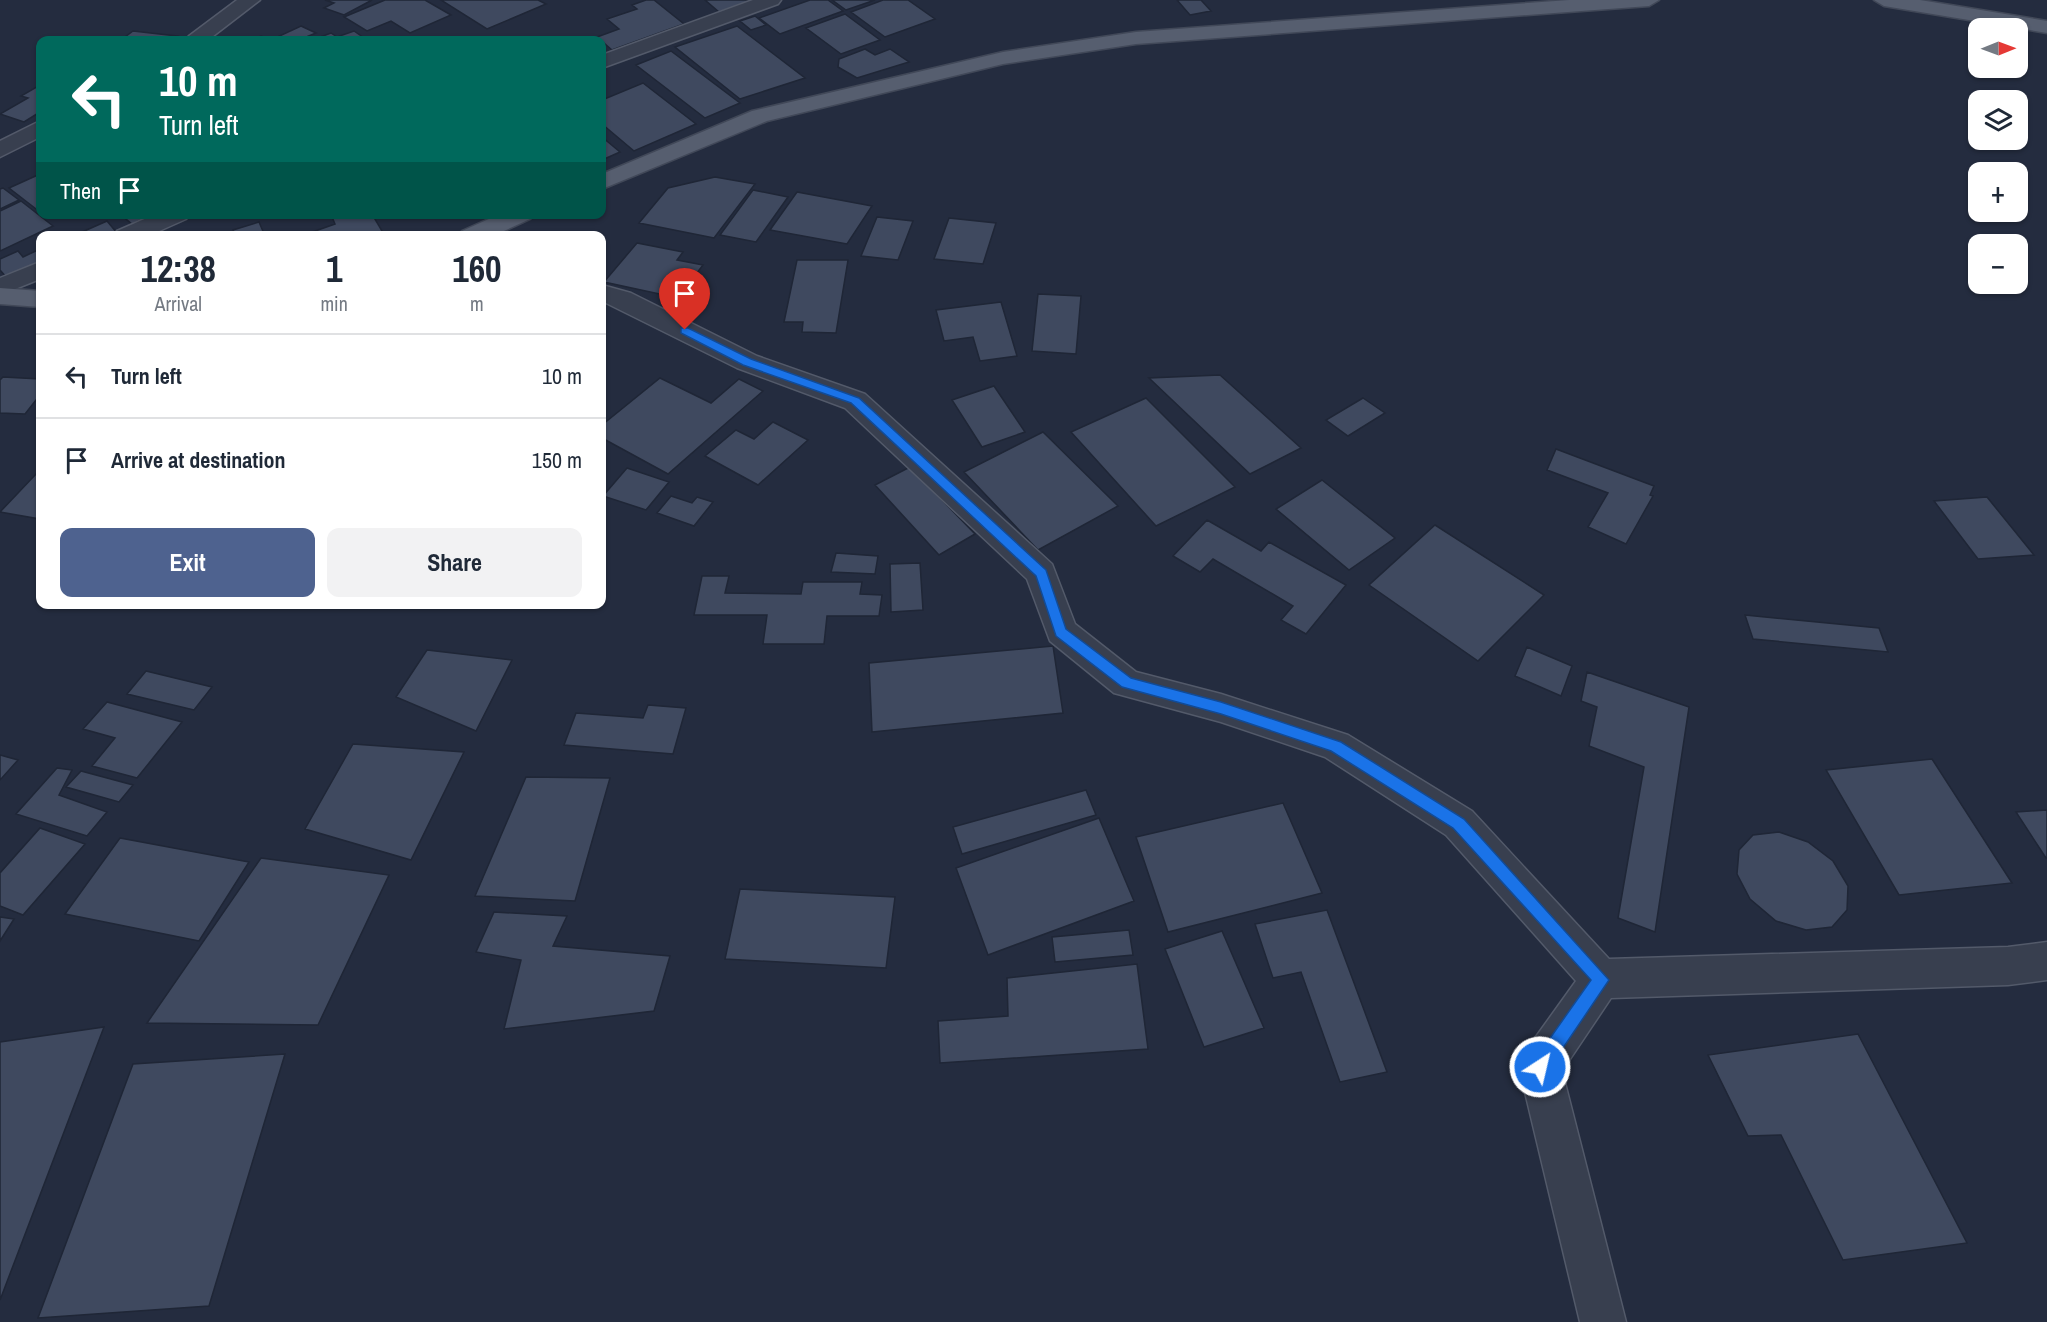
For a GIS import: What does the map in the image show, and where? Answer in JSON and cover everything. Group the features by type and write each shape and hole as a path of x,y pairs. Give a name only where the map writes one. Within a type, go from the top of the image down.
{"main road":[{"path":"606,180 760,116 1003,58 1148,37 1649,0"},
{"path":"1884,0 2047,27"},
{"path":"483,231 510,219"},
{"path":"0,296 36,299"}],"street":[{"path":"209,36 250,0"},
{"path":"606,61 771,0"},
{"path":"0,150 36,130"},
{"path":"138,231 166,219"},
{"path":"0,287 36,272"},
{"path":"606,294 622,299 747,362 855,401 1041,573 1061,632 1126,683 1221,708 1336,746 1459,823 1601,980 2008,966 2047,961"},
{"path":"1601,980 1540,1067 1603,1322"}],"building":[{"path":"325,0 372,0 344,15 324,8 334,3"},
{"path":"385,0 425,0 451,15 410,33 391,21 367,31 344,17"},
{"path":"441,0 538,0 546,4 487,29"},
{"path":"654,0 684,24 612,50 606,45 606,36 600,36 619,29 607,19 637,9 632,5"},
{"path":"705,0 756,0 719,12"},
{"path":"810,0 828,0 843,11 780,34 759,18"},
{"path":"832,0 875,0 846,10"},
{"path":"883,0 908,0 935,19 885,37 851,12"},
{"path":"1177,0 1201,0 1211,11 1190,15"},
{"path":"845,14 880,40 841,54 806,28"},
{"path":"755,16 766,25 751,30 740,21"},
{"path":"301,26 316,33 309,36 280,36"},
{"path":"737,26 805,78 740,99 675,47"},
{"path":"133,31 177,36 126,36"},
{"path":"354,31 361,36 340,36"},
{"path":"865,49 875,55 890,49 909,62 857,78 838,67 839,59"},
{"path":"671,51 740,103 705,118 636,65"},
{"path":"643,83 696,124 634,151 606,127 606,98"},
{"path":"36,87 36,114 24,122 0,114 28,98 21,96"},
{"path":"606,140 620,152 606,158"},
{"path":"36,176 36,209 9,188"},
{"path":"715,177 755,184 714,238 639,223 668,188"},
{"path":"3,188 19,200 0,209 0,189"},
{"path":"753,190 788,197 756,242 720,235"},
{"path":"797,192 872,206 847,244 770,230"},
{"path":"21,201 36,213 36,219 44,219 53,226 42,231 36,231 36,234 0,251 0,211"},
{"path":"877,217 913,221 898,260 861,256"},
{"path":"949,218 996,223 983,264 934,259"},
{"path":"126,219 143,219 132,224"},
{"path":"333,219 375,219 382,231 315,231 335,224"},
{"path":"107,221 115,231 84,231"},
{"path":"259,222 263,231 234,231"},
{"path":"637,243 683,252 677,260 703,265 678,298 606,282"},
{"path":"18,251 23,257 36,251 36,267 8,279 0,270 0,259"},
{"path":"797,260 848,260 836,333 802,332 803,322 784,322"},
{"path":"1038,294 1081,296 1076,354 1032,351"},
{"path":"1001,302 1017,356 980,361 973,337 944,341 936,310"},
{"path":"1220,375 1301,448 1250,474 1149,378"},
{"path":"3,377 36,379 36,400 25,414 0,413 0,380"},
{"path":"660,378 711,403 739,379 763,391 668,474 606,440 606,422"},
{"path":"994,386 1025,432 982,447 952,400"},
{"path":"1146,398 1235,487 1156,526 1071,432"},
{"path":"1363,398 1385,413 1348,436 1326,420"},
{"path":"773,422 808,440 758,485 705,456 736,430 754,439"},
{"path":"1043,432 1118,506 1038,550 964,472"},
{"path":"1556,449 1654,486 1650,495 1653,496 1626,544 1588,527 1608,493 1547,470"},
{"path":"910,467 975,534 939,555 875,485"},
{"path":"627,468 669,482 646,510 606,497 606,492"},
{"path":"36,474 36,518 0,512"},
{"path":"1322,480 1395,538 1349,570 1276,509"},
{"path":"671,496 692,503 697,497 713,502 694,526 657,513"},
{"path":"1987,497 2034,555 1978,559 1934,501"},
{"path":"1207,520 1261,551 1269,542 1346,585 1306,634 1281,620 1293,606 1213,559 1200,572 1173,556"},
{"path":"1435,525 1544,595 1478,661 1369,585"},
{"path":"836,553 878,556 875,574 831,572"},
{"path":"920,563 923,610 891,612 890,564"},
{"path":"702,576 729,576 725,593 801,594 803,582 862,582 860,594 882,595 879,616 827,616 824,644 763,644 767,615 694,615"},
{"path":"1745,615 1879,628 1888,652 1753,639"},
{"path":"1053,646 1063,713 872,732 869,663"},
{"path":"1527,647 1572,666 1561,696 1515,676"},
{"path":"427,650 512,660 476,731 396,697"},
{"path":"146,671 212,687 194,710 127,694"},
{"path":"1587,672 1689,707 1655,932 1618,918 1644,767 1589,746 1597,707 1581,701"},
{"path":"107,702 182,722 137,778 92,766 115,738 83,729"},
{"path":"648,705 686,708 673,754 564,745 576,713 643,718"},
{"path":"353,744 464,752 411,860 305,829"},
{"path":"0,755 18,760 0,780"},
{"path":"1932,759 2012,883 1899,895 1826,770"},
{"path":"57,768 72,770 59,795 107,812 87,836 16,814"},
{"path":"81,771 133,785 119,802 66,787"},
{"path":"526,777 610,778 575,901 475,896"},
{"path":"1086,790 1096,815 962,854 953,827"},
{"path":"1283,803 1322,893 1168,932 1136,837"},
{"path":"2047,810 2047,858 2046,858 2016,812"},
{"path":"1099,818 1134,901 988,955 956,868"},
{"path":"40,828 85,844 23,915 0,906 0,873"},
{"path":"1779,832 1808,842 1833,861 1848,886 1847,910 1832,927 1806,930 1776,921 1750,899 1737,874 1739,850 1753,835"},
{"path":"120,838 249,862 199,941 65,914"},
{"path":"261,858 389,875 318,1025 147,1023"},
{"path":"740,889 895,897 886,968 725,959"},
{"path":"1327,910 1387,1072 1340,1082 1301,972 1273,978 1255,924"},
{"path":"494,912 567,916 553,946 670,956 654,1011 504,1029 521,960 476,952"},
{"path":"0,917 14,919 0,941"},
{"path":"1129,930 1133,955 1055,962 1052,937"},
{"path":"1222,931 1264,1028 1204,1047 1165,949"},
{"path":"1137,964 1148,1049 940,1063 938,1021 1008,1016 1007,978"},
{"path":"104,1027 0,1300 0,1042"},
{"path":"1858,1034 1967,1243 1843,1260 1781,1135 1748,1136 1708,1055"},
{"path":"285,1054 209,1306 38,1318 133,1064"}],"route":[{"path":"685,330 747,362 855,401 1041,573 1061,632 1126,683 1221,708 1336,746 1459,823 1601,980 1540,1067"}]}
